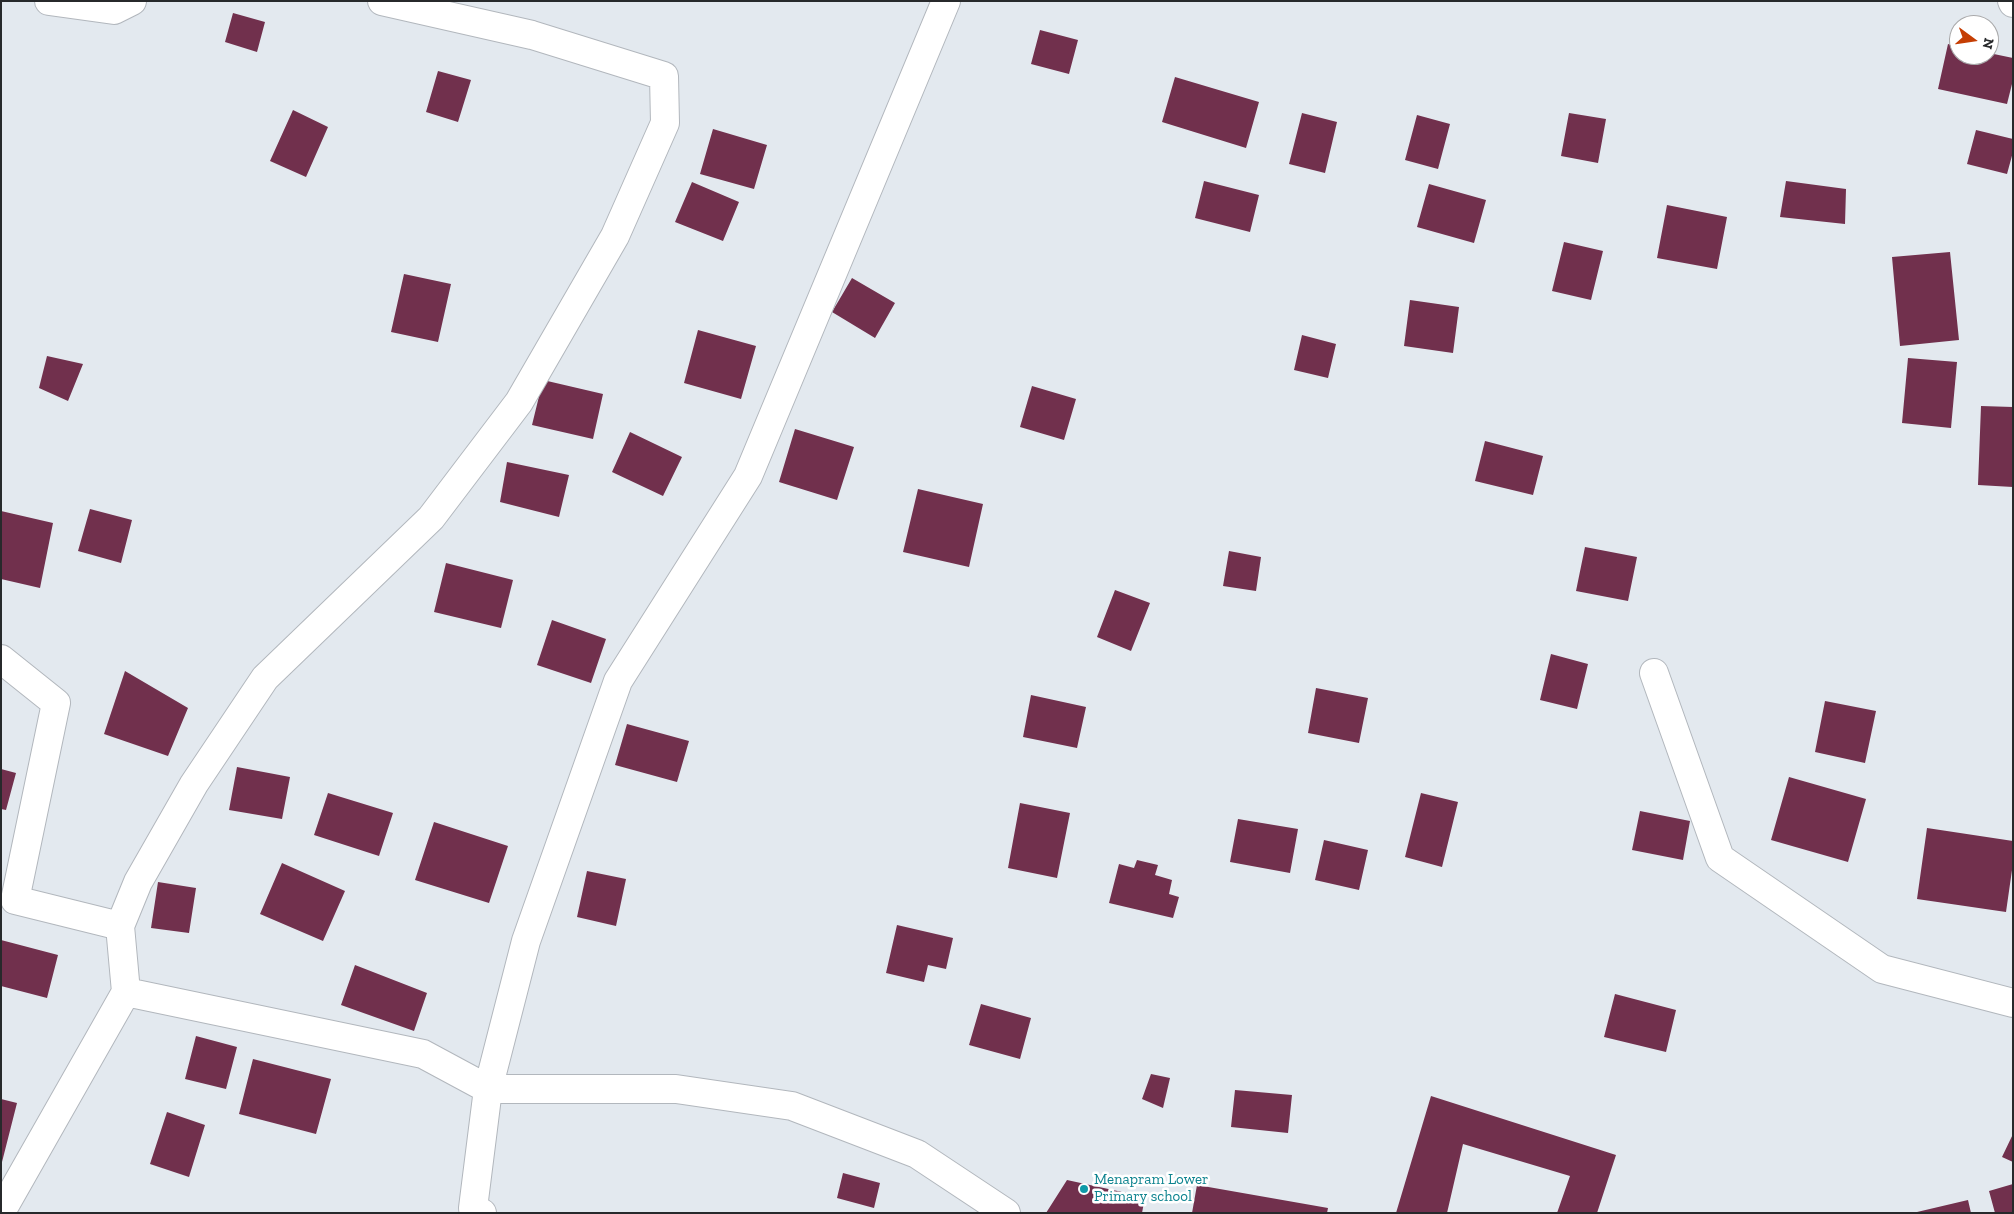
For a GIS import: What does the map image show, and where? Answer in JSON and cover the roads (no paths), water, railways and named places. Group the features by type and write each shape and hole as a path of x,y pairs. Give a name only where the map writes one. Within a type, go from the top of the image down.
{"street":[{"path":"49,1 114,10 132,1"},
{"path":"1,1212 126,992 120,926 138,882 194,784 265,678 431,518 519,402 615,236 665,123 664,76 532,36 382,1"},
{"path":"482,1213 472,1208 488,1089 526,941 618,681 748,476 946,1"},
{"path":"1,659 56,703 15,900 120,926"},
{"path":"1654,673 1720,858 1882,970 2013,1003"},
{"path":"126,992 423,1054 488,1089 676,1089 792,1106 916,1154 1006,1213"}],"place":[{"name":"Menapram Lower Primary school","path":"1084,1189"}]}
